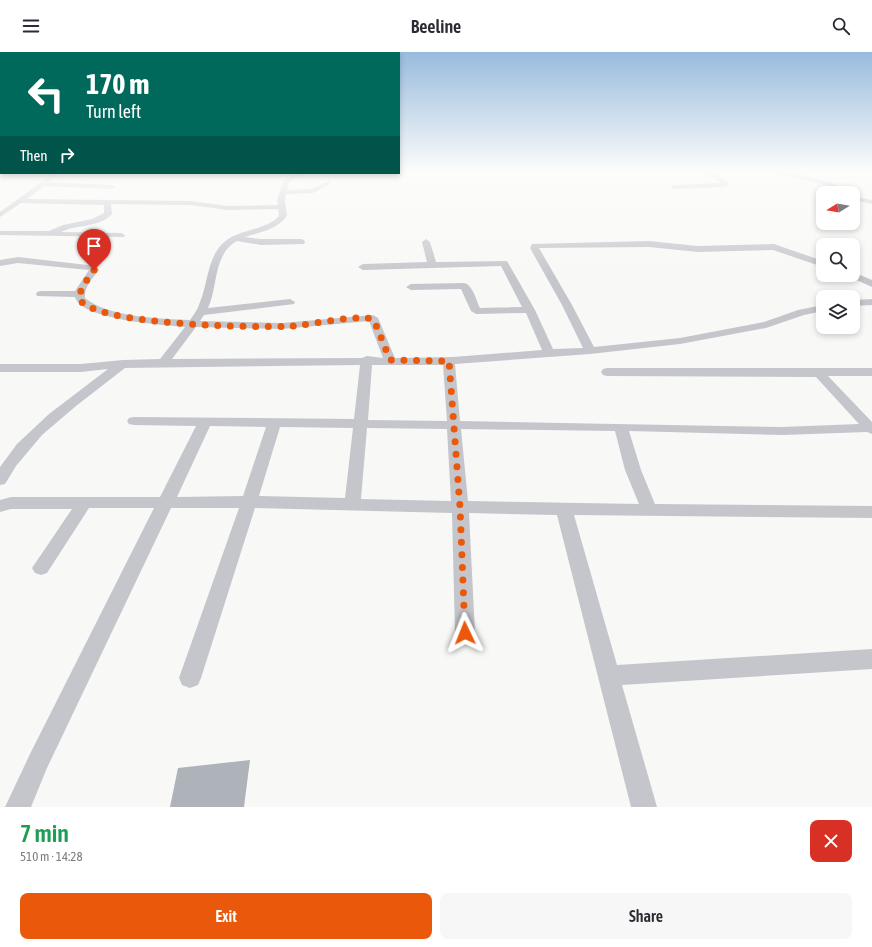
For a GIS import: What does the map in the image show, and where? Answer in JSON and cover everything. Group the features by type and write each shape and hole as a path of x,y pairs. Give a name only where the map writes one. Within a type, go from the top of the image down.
{"street":[{"path":"0,215 14,206"},
{"path":"50,234 69,225 90,222 105,216 108,214 107,206"},
{"path":"213,206 228,208 275,206"},
{"path":"163,363 192,325 205,304 215,266 225,247 236,239 266,228 281,220 283,216 281,206"},
{"path":"0,210 10,209"},
{"path":"0,232 120,235"},
{"path":"236,239 261,242 301,242"},
{"path":"426,242 432,265"},
{"path":"590,351 567,305 538,255 535,246 649,244 698,249 774,247 816,262"},
{"path":"0,263 18,260 93,268 94,270 82,287 79,298 82,302 104,313 192,325 279,327 370,318 374,320 390,360"},
{"path":"363,267 504,263 530,310 549,353"},
{"path":"860,278 872,284"},
{"path":"411,288 464,286 476,311 530,310"},
{"path":"41,294 80,294"},
{"path":"200,312 290,302"},
{"path":"860,303 872,302"},
{"path":"0,368 81,368 122,364 163,363 367,360 449,361 590,351 680,341 766,325 802,312 816,309"},
{"path":"352,504 367,360"},
{"path":"449,361 460,507 465,633"},
{"path":"0,480 5,469 16,453 44,425 122,364"},
{"path":"607,372 872,372"},
{"path":"823,373 822,378 871,428"},
{"path":"134,421 782,430 871,428"},
{"path":"18,807 39,760 205,422"},
{"path":"190,678 274,423"},
{"path":"621,427 633,470 649,510"},
{"path":"0,506 11,503 249,502 564,509 872,513"},
{"path":"41,568 84,503"},
{"path":"564,509 644,807"},
{"path":"608,676 872,659"}],"building":[{"path":"250,760 244,807 170,807 178,768"}],"route":[{"path":"94,270 82,287 79,298 90,307 104,313 131,318 192,325 249,327 296,326 344,319 373,318 390,360 449,361 460,507 465,633"}]}
